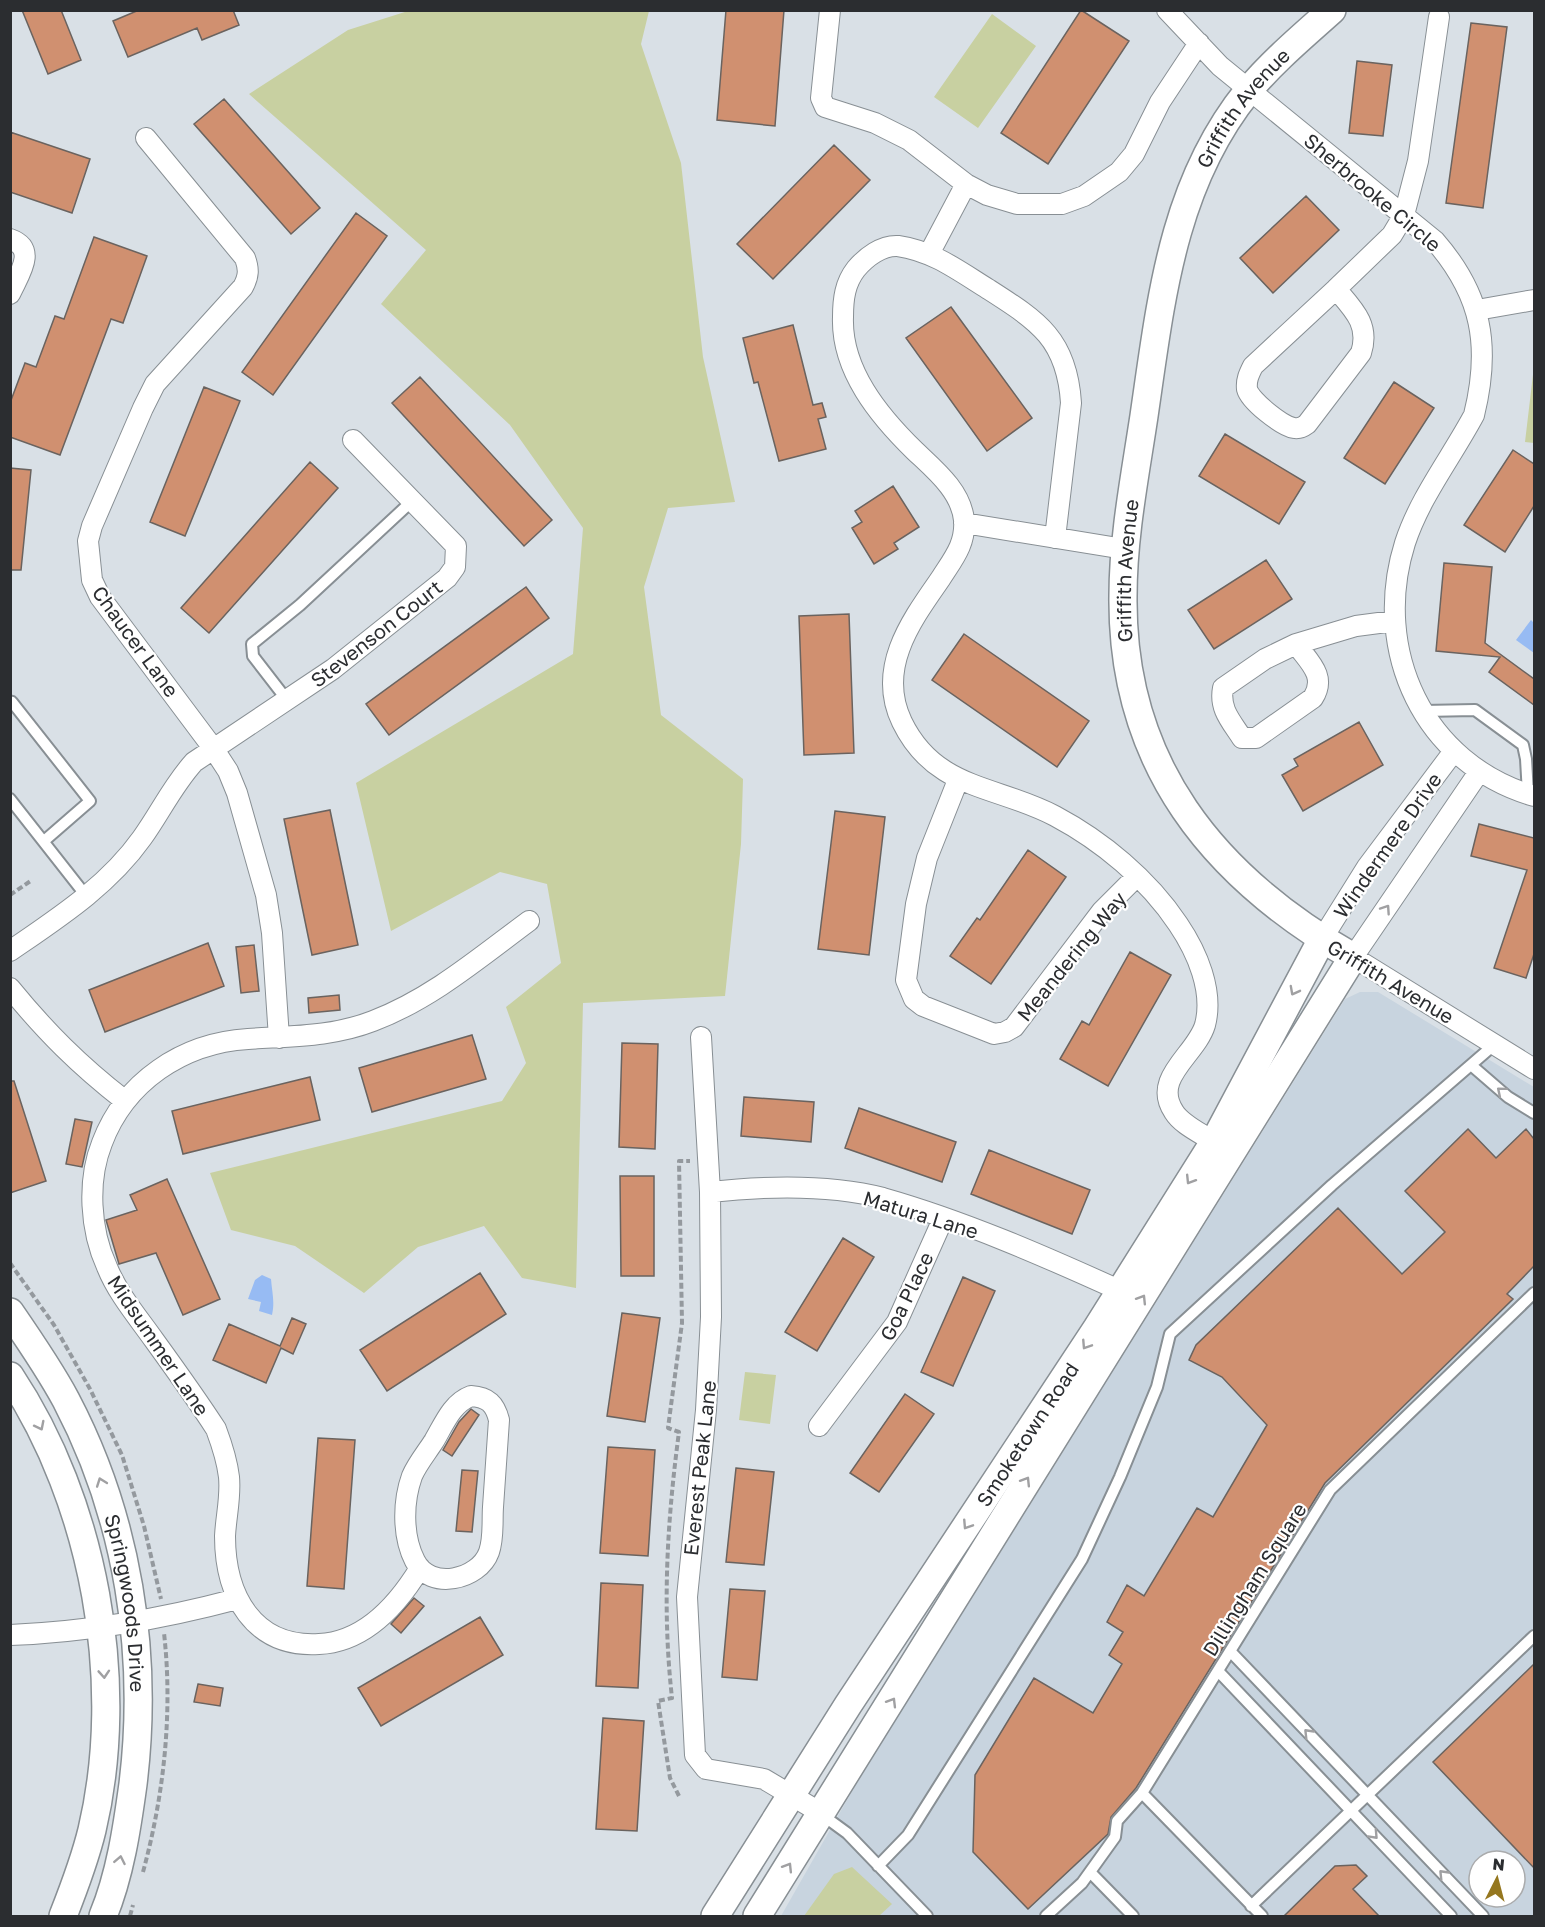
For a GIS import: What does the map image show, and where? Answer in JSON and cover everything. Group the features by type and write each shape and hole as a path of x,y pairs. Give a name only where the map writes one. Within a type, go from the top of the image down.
{"street":[{"path":"830,10 821,98 825,107 875,123 909,140 966,184 987,195 1017,204 1042,206 1062,204 1104,184 1134,154 1160,102 1199,44"},
{"name":"Sherbrooke Circle","path":"1167,10 1220,66 1435,241 1453,262 1467,286 1477,310 1481,336 1482,366 1474,415 1415,517 1396,578 1394,621 1404,670 1423,711 1454,751 1479,772 1501,785 1531,795"},
{"name":"Griffith Avenue","path":"1332,10 1272,64 1249,89 1208,150 1190,187 1171,255 1157,323 1124,549 1123,599 1127,654 1134,695 1149,742 1166,779 1206,841 1236,874 1322,939 1534,1069"},
{"path":"1336,289 1357,314 1364,328 1365,340 1361,353 1307,424 1300,428 1292,428 1255,403 1248,390 1247,378 1253,366 1392,235 1404,215 1418,161 1439,16"},
{"name":"Chaucer Lane","path":"147,138 245,258 249,268 248,279 155,384 92,526 88,560 92,580 100,597 213,748 228,771 237,793 266,895 272,933 279,1038"},
{"path":"929,254 966,184"},
{"path":"10,239 20,242 25,249 26,258 10,294"},
{"path":"1054,538 1071,403 1065,364 1048,333 1032,317 929,254 890,245 873,254 859,266 848,281 843,304 845,347 853,369 875,406 892,428 950,487 960,504 964,523 963,540 957,556 904,634 896,653 892,674 894,699 900,719 930,761 958,780 1022,800 1058,818 1092,839 1137,876 1162,901 1180,927 1195,955 1206,985 1208,1005 1205,1024 1198,1042 1172,1074 1167,1092 1174,1113 1214,1142"},
{"path":"1477,310 1534,300"},
{"name":"Stevenson Court","path":"213,748 333,669 447,578 455,567 456,546 353,440"},
{"path":"964,523 1124,549"},
{"path":"1296,644 1318,673 1318,689 1313,698 1256,738 1242,738 1223,710 1220,699 1223,688 1265,659 1296,644 1356,626 1394,621"},
{"path":"10,951 87,897 116,869 142,838 182,776 194,762 213,748"},
{"name":"Windermere Drive","path":"1322,939 1367,867 1454,751"},
{"name":"Windermere Drive","path":"1353,957 1479,772"},
{"name":"Meandering Way","path":"958,780 927,858 916,904 906,980 914,999 923,1006 994,1034 1014,1027 1102,911 1137,876"},
{"name":"Midsummer Lane","path":"420,1568 391,1608 372,1624 350,1636 326,1644 299,1644 273,1636 257,1625 244,1611 237,1599 226,1560 229,1479 225,1453 216,1429 122,1297 106,1266 96,1233 93,1205 94,1178 99,1151 109,1126 124,1100 160,1068 185,1054 212,1044 246,1038 279,1038 336,1032 371,1022 405,1007 436,989 529,921"},
{"name":"Smoketown Road","path":"715,1917 848,1705 1121,1291 1214,1142 1322,939"},
{"name":"Smoketown Road","path":"757,1917 866,1745 1027,1479 1353,957"},
{"path":"10,988 69,1056 124,1100"},
{"name":"Everest Peak Lane","path":"701,1037 710,1192 711,1317 706,1410 687,1596 687,1646 695,1755 706,1769 764,1779 821,1813"},
{"name":"Matura Lane","path":"710,1192 786,1187 881,1198 1048,1258 1121,1291"},
{"name":"Goa Place","path":"819,1426 897,1322 943,1219"},
{"name":"Springwoods Drive","path":"10,1312 66,1400 88,1447 112,1515 123,1557 135,1623 140,1694 136,1759 118,1872 103,1917"},
{"name":"Springwoods Drive","path":"10,1376 49,1446 74,1508 87,1551 100,1628 105,1703 99,1784 92,1830 63,1917"},
{"path":"471,1396 481,1397 490,1402 499,1420 491,1546 488,1556 469,1575 456,1579 442,1578 420,1568 415,1562 405,1523 407,1500 413,1475 455,1406 471,1396"},
{"path":"10,1635 135,1623 237,1599"}],"lane":[{"path":"287,699 253,656 252,644 300,605 411,502"},
{"path":"10,703 90,801 44,841"},
{"path":"1423,711 1475,710 1522,745 1531,795"},
{"path":"10,799 87,897"},
{"path":"878,1866 908,1834 1082,1558 1120,1478 1157,1387 1170,1334 1332,1185 1495,1044"},
{"path":"1471,1065 1508,1097 1534,1113"},
{"name":"Dillingham Square","path":"1047,1917 1082,1883 1115,1837 1118,1821 1142,1792 1330,1490 1534,1293"},
{"path":"1251,1906 1534,1636"},
{"path":"1230,1651 1483,1917"},
{"path":"1218,1671 1451,1917"},
{"path":"1142,1792 1262,1917"},
{"path":"821,1813 847,1833 927,1917"},
{"path":"1090,1872 1133,1917"}],"path":[{"path":"10,895 32,880"},
{"path":"679,1796 670,1778 658,1701 672,1698 666,1630 666,1557 679,1432 668,1428 682,1323 679,1161 693,1160 692,1152"}],"shaded area":[{"path":"1360,992 1378,992 1534,1087 1534,1916 781,1916 855,1786 1345,999"}],"green space":[{"path":"408,11 649,11 641,44 681,163 703,357 735,502 668,508 644,587 661,715 743,779 741,844 725,996 583,1003 576,1288 522,1278 484,1226 418,1247 364,1293 295,1246 231,1230 210,1173 502,1101 526,1063 506,1007 561,963 547,884 500,872 391,931 356,783 573,654 583,528 510,425 381,304 426,250 249,94 348,30"},
{"path":"992,14 1036,46 978,128 934,97"},
{"path":"1534,366 1534,443 1525,442"},
{"path":"745,1372 776,1375 770,1424 739,1420"},
{"path":"852,1867 892,1904 879,1916 804,1916 834,1874"}],"water":[{"path":"1531,620 1534,623 1534,653 1516,640"},
{"path":"262,1275 271,1279 272,1315 259,1311 261,1302 248,1299 255,1280"}],"building":[{"path":"22,10 61,10 81,60 48,74"},
{"path":"139,10 233,10 239,25 202,40 197,28 128,57 113,21"},
{"path":"726,10 784,10 775,126 717,120"},
{"path":"1081,10 1129,41 1048,164 1001,133"},
{"path":"1471,23 1507,27 1483,208 1446,203"},
{"path":"1357,61 1392,65 1383,136 1349,133"},
{"path":"224,99 320,208 291,234 194,124"},
{"path":"10,132 90,159 72,213 10,192"},
{"path":"834,145 870,180 773,279 737,244"},
{"path":"1306,196 1339,230 1273,293 1240,258"},
{"path":"356,213 387,236 273,395 242,372"},
{"path":"94,237 147,256 123,323 111,319 60,455 10,437 10,403 25,363 36,367 55,316 64,319"},
{"path":"951,307 1032,418 987,451 906,338"},
{"path":"793,325 813,405 822,403 826,417 818,419 826,449 779,461 758,382 754,383 743,338"},
{"path":"420,377 552,520 524,546 392,403"},
{"path":"1394,382 1434,408 1385,484 1344,458"},
{"path":"204,387 240,401 185,536 150,522"},
{"path":"1225,434 1305,482 1279,524 1199,476"},
{"path":"1513,450 1534,464 1534,506 1505,552 1464,525"},
{"path":"310,462 338,488 209,633 181,608"},
{"path":"10,468 31,470 21,570 10,570"},
{"path":"893,486 919,527 894,543 898,549 874,564 852,528 862,522 855,511"},
{"path":"1266,560 1292,599 1214,649 1188,610"},
{"path":"1444,563 1492,567 1485,643 1534,679 1534,705 1489,672 1500,657 1436,651"},
{"path":"526,587 549,618 389,735 366,704"},
{"path":"849,614 854,753 804,755 799,616"},
{"path":"964,634 1089,721 1057,767 932,680"},
{"path":"1359,722 1383,765 1303,811 1282,775 1298,766 1294,759"},
{"path":"330,810 358,945 312,955 284,819"},
{"path":"835,811 885,817 869,955 818,949"},
{"path":"1479,824 1534,838 1534,954 1526,978 1494,968 1527,870 1471,856"},
{"path":"1028,850 1066,877 991,984 950,956 977,918 980,920"},
{"path":"208,943 224,986 105,1032 89,990"},
{"path":"254,945 259,991 241,993 236,947"},
{"path":"1130,952 1171,975 1108,1086 1060,1059 1082,1021 1089,1025"},
{"path":"339,995 340,1010 309,1013 308,998"},
{"path":"472,1035 486,1079 372,1112 359,1068"},
{"path":"622,1043 658,1044 655,1149 619,1147"},
{"path":"310,1077 320,1120 183,1154 172,1111"},
{"path":"10,1081 14,1081 46,1181 10,1193"},
{"path":"744,1097 814,1102 811,1142 741,1136"},
{"path":"859,1108 956,1142 942,1182 845,1148"},
{"path":"75,1119 92,1122 82,1167 66,1164"},
{"path":"1468,1129 1496,1158 1526,1129 1534,1139 1534,1266 1507,1294 1513,1299 1325,1483 1136,1788 1111,1817 1108,1834 1028,1909 973,1852 975,1775 1034,1678 1093,1713 1122,1664 1109,1655 1123,1632 1107,1622 1127,1585 1144,1596 1197,1508 1213,1517 1267,1425 1222,1377 1189,1360 1196,1345 1338,1208 1402,1274 1445,1232 1405,1191"},
{"path":"989,1150 1090,1190 1072,1234 971,1194"},
{"path":"620,1176 654,1176 654,1276 621,1276"},
{"path":"167,1179 220,1299 183,1315 156,1253 119,1264 106,1220 137,1210 130,1195"},
{"path":"843,1238 874,1257 817,1351 785,1332"},
{"path":"480,1273 506,1314 387,1391 360,1350"},
{"path":"963,1277 995,1291 953,1386 921,1372"},
{"path":"622,1313 660,1318 645,1422 607,1416"},
{"path":"292,1318 306,1324 293,1354 281,1348 266,1383 213,1360 229,1324 280,1346"},
{"path":"905,1394 934,1414 879,1492 850,1473"},
{"path":"471,1409 479,1415 452,1456 443,1450 459,1422"},
{"path":"318,1438 355,1440 344,1589 307,1586"},
{"path":"608,1447 655,1450 648,1556 600,1553"},
{"path":"736,1468 774,1472 764,1565 726,1562"},
{"path":"462,1470 478,1471 472,1532 456,1531"},
{"path":"601,1583 643,1585 638,1688 596,1686"},
{"path":"730,1589 765,1591 757,1680 722,1677"},
{"path":"414,1598 424,1606 401,1633 391,1624"},
{"path":"480,1617 503,1655 381,1726 358,1688"},
{"path":"1534,1664 1534,1868 1527,1861 1527,1849 1516,1849 1433,1762"},
{"path":"198,1684 223,1688 220,1706 194,1702"},
{"path":"603,1718 644,1721 637,1831 596,1829"},
{"path":"1356,1865 1367,1876 1353,1889 1380,1917 1283,1917 1335,1866"}]}
